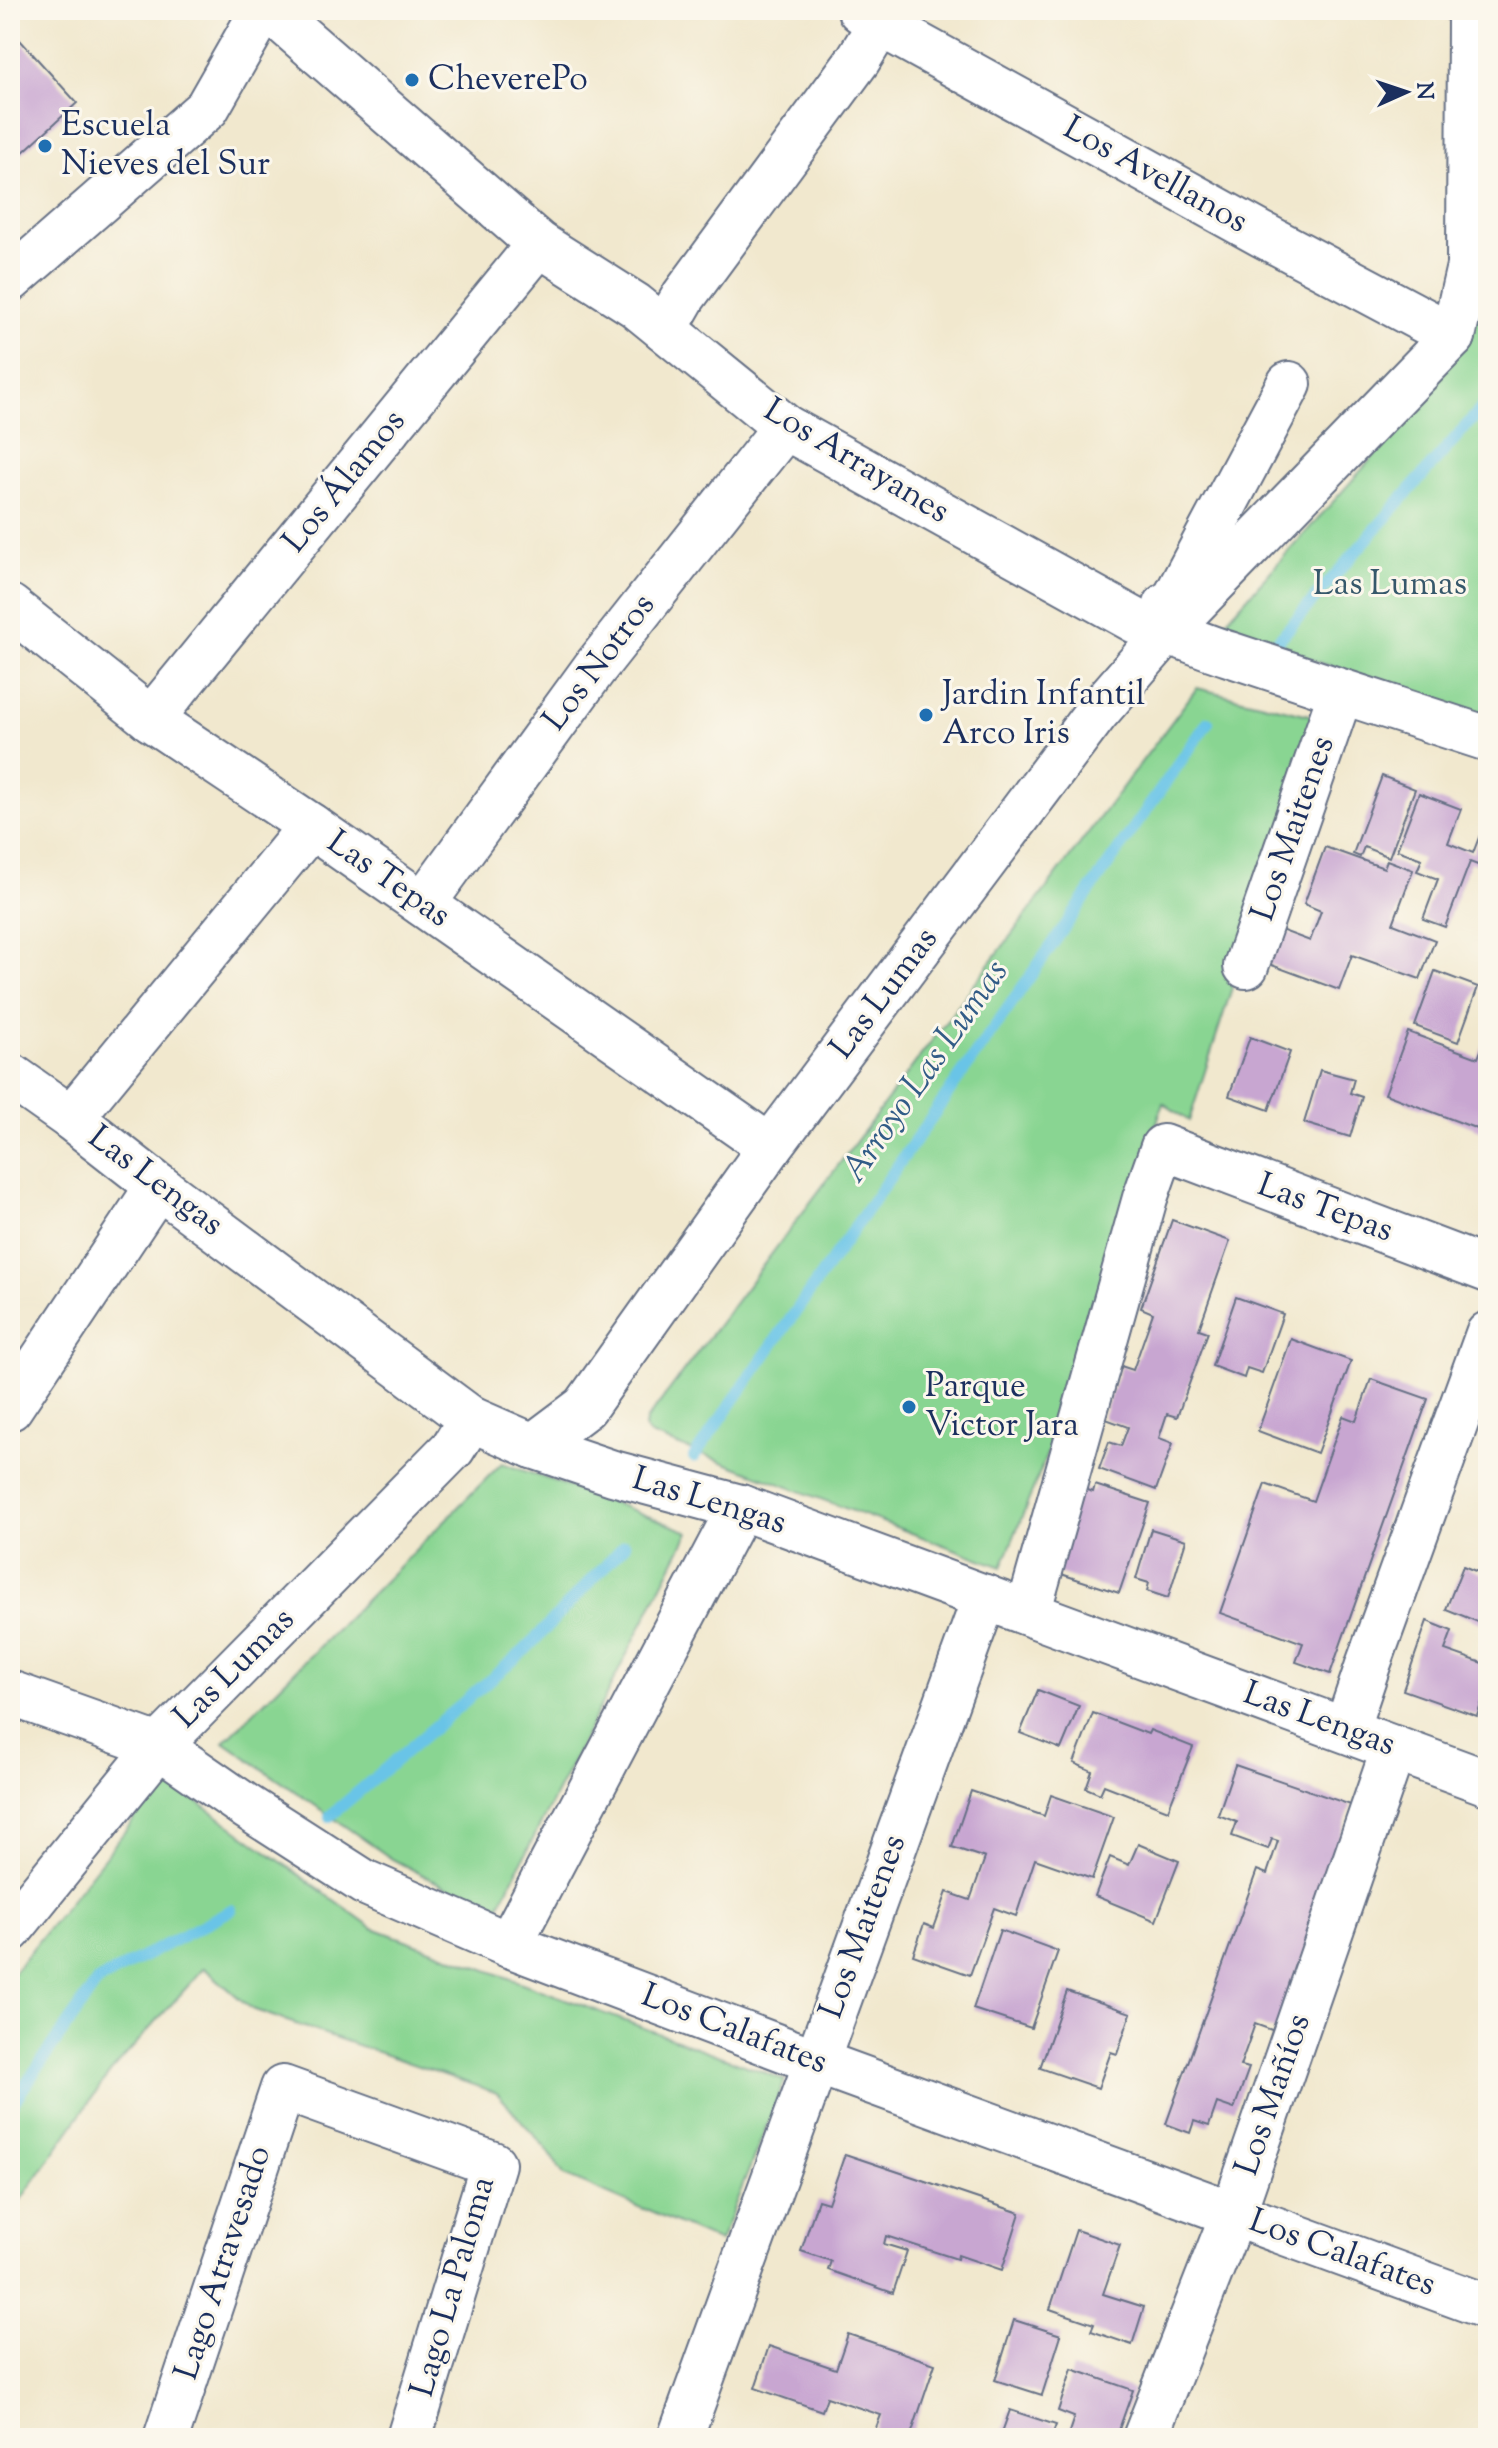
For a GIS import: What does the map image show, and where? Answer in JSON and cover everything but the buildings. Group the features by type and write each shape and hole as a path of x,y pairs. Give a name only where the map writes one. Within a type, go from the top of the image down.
{"street":[{"path":"10,280 207,108 263,10"},
{"name":"Los Arrayanes","path":"270,10 539,244 635,305 785,427 1152,626 1488,739"},
{"path":"1453,336 1469,266 1470,10"},
{"path":"665,329 684,296 858,60 877,15"},
{"name":"Los Avellanos","path":"877,15 1263,235 1453,336"},
{"name":"Los Álamos","path":"151,719 539,244"},
{"name":"Las Lumas","path":"533,1446 585,1407 770,1147 1096,713 1152,626 1453,336"},
{"path":"1152,626 1174,600 1289,384"},
{"name":"Los Notros","path":"423,904 594,669 785,427"},
{"name":"Las Tepas","path":"10,607 151,719 311,826 770,1147"},
{"name":"Los Maitenes","path":"1246,966 1341,692"},
{"path":"71,1118 311,826"},
{"name":"Las Lengas","path":"10,1075 471,1419 533,1446 613,1473 740,1507 1488,1783"},
{"name":"Las Tepas","path":"1028,1613 1145,1198 1163,1147 1488,1270"},
{"path":"10,1408 158,1186"},
{"path":"1346,1730 1488,1334"},
{"name":"Las Lumas","path":"10,1930 159,1746 453,1448 471,1419"},
{"path":"509,1945 740,1507"},
{"name":"Los Maitenes","path":"680,2438 985,1597"},
{"name":"Los Calafates","path":"10,1693 159,1746 364,1882 509,1945 815,2061 1488,2307"},
{"name":"Los Mañíos","path":"1145,2438 1233,2214 1394,1748"},
{"name":"Lago Atravesado","path":"166,2438 283,2088"},
{"name":"Lago La Paloma","path":"283,2088 493,2164 409,2438"}],"green space":[{"name":"Las Lumas","path":"1488,69 1488,718 1219,629 1409,417 1473,299"},
{"name":"Parque Victor Jara","path":"1197,688 1309,715 1318,721 1189,1121 1163,1103 1083,1364 1002,1567 650,1435 645,1428 646,1421"},
{"path":"502,1463 689,1532 498,1908 442,1885 392,1859 224,1742"},
{"path":"166,1779 373,1928 785,2080 720,2242 564,2175 546,2148 497,2093 252,2009 204,1968 109,2074 10,2215 10,1977"}],"waterway":[{"path":"1274,645 1488,401"},
{"name":"Arroyo Las Lumas","path":"694,1457 1208,722"},
{"path":"330,1816 525,1650 625,1545"},
{"path":"10,2107 98,1981 231,1910"}],"place":[{"name":"CheverePo","path":"412,80"},
{"name":"Escuela Nieves del Sur","path":"45,146"},
{"name":"Jardin Infantil Arco Iris","path":"926,715"},
{"name":"Parque Victor Jara","path":"909,1407"}]}
